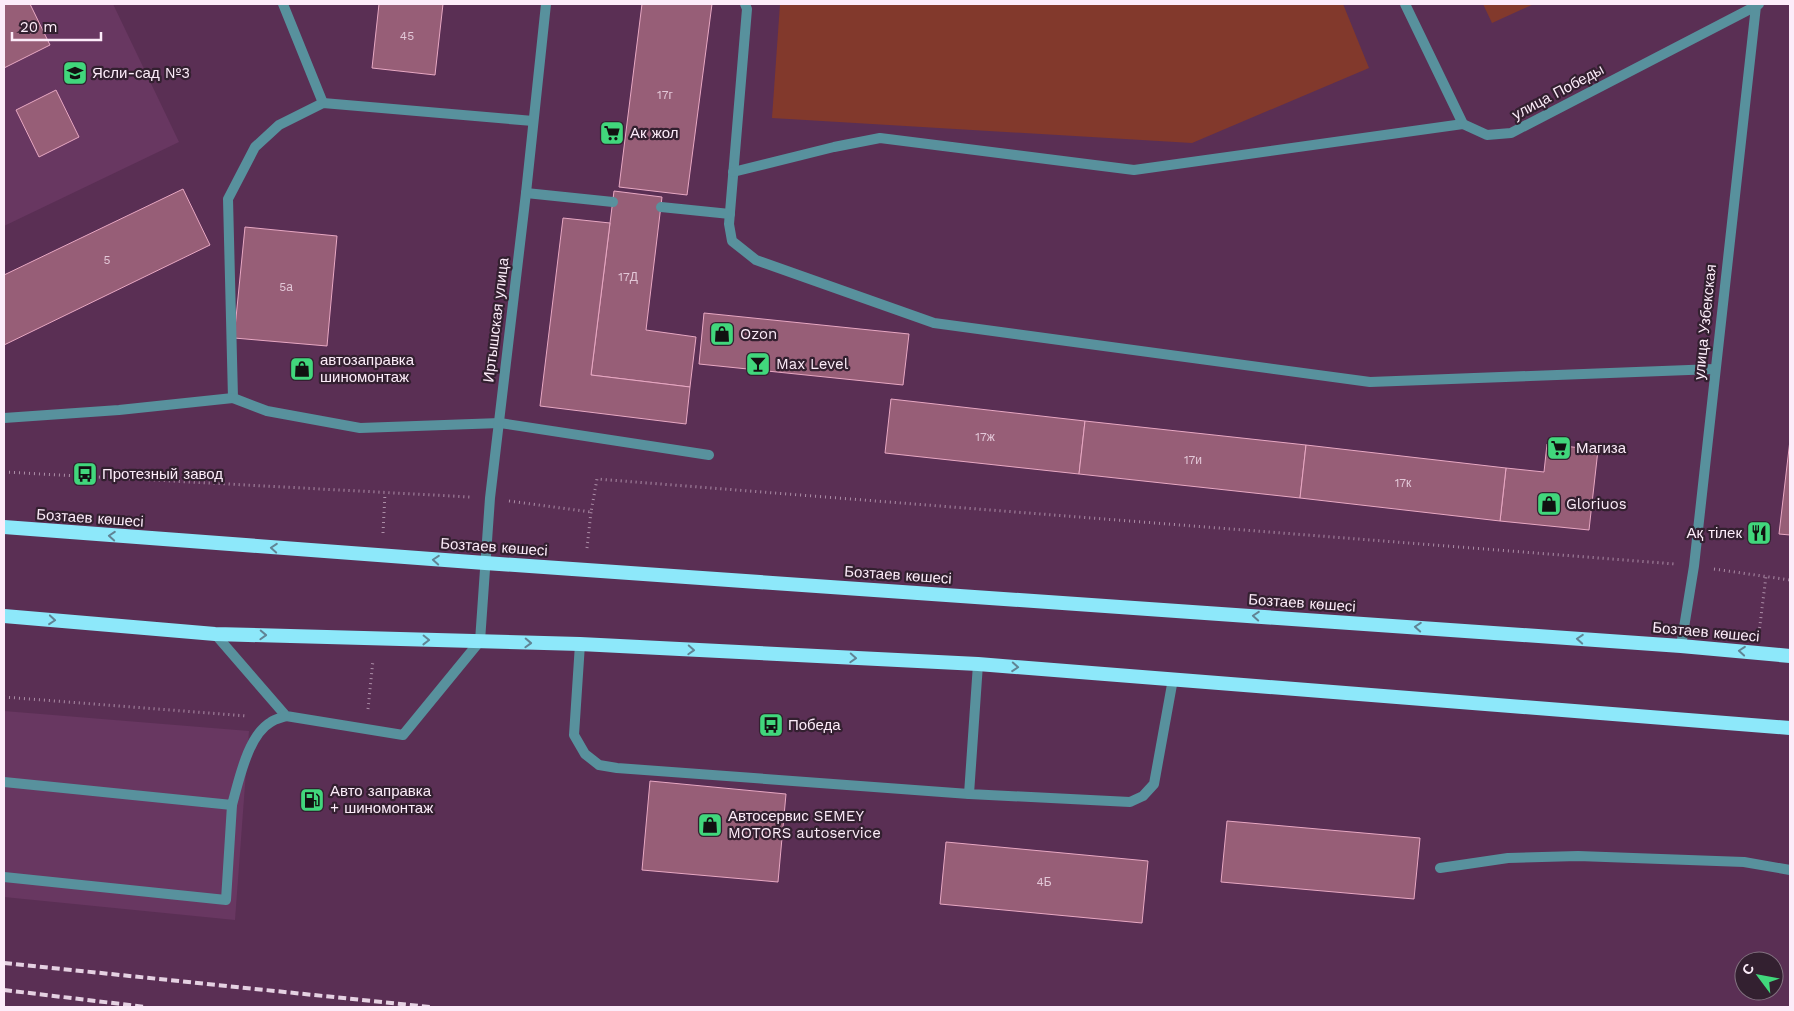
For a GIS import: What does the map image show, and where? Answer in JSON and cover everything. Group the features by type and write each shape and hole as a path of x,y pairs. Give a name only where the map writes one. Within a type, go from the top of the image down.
{"highway":[{"name":"Бозтаев көшесі","path":"4,527 485,564 584,569 1681,646 1790,656"},
{"path":"4,616 215,634 580,644 978,664 1790,728"}],"street":[{"path":"283,4 323,103"},
{"name":"Иртышская улица","path":"480,641 490,498 500,424 546,4"},
{"path":"745,4 747,9 729,224 732,241 756,260 934,323 1370,382 1715,369"},
{"path":"733,172 834,147 880,138 1134,170 1463,124 1405,4"},
{"name":"улица Победы","path":"1463,124 1487,135 1511,133 1757,5"},
{"name":"улица Узбекская","path":"1681,646 1694,566 1757,5"},
{"path":"233,398 228,199 255,147 279,125 323,103 533,121"},
{"path":"526,193 613,202"},
{"path":"661,207 730,214"},
{"path":"4,418 119,410 233,398 267,411 360,428 500,424 709,455"},
{"path":"215,634 286,716"},
{"path":"4,877 226,900 232,805 247,752 263,729 271,722 286,716 403,735 480,641"},
{"path":"580,644 574,736 585,754 599,764 617,768 969,794 1130,802 1143,796 1154,784 1173,679"},
{"path":"969,794 978,664"},
{"path":"4,782 232,805"},
{"path":"1440,868 1508,858 1578,856 1744,862 1790,870"}],"path":[{"path":"4,472 490,498 591,512"},
{"path":"584,569 597,479 1694,566 1790,580"},
{"path":"382,556 385,493"},
{"path":"1756,653 1766,576"},
{"path":"365,729 376,638"},
{"path":"4,698 258,717 271,722"}],"shaded area":[{"name":"Ясли-сад №3","path":"4,4 113,4 179,142 4,226"},
{"path":"780,4 1343,4 1369,68 1192,143 772,118"},
{"path":"1483,4 1534,4 1492,23"},
{"path":"4,711 249,731 235,920 4,897"}],"building":[{"path":"4,4 30,4 50,45 4,68"},
{"path":"379,4 443,4 435,75 372,68"},
{"path":"642,4 712,4 687,195 619,187"},
{"path":"56,90 79,137 39,157 16,110"},
{"path":"183,189 210,245 4,345 4,275"},
{"path":"614,191 662,197 646,330 696,337 690,387 591,375"},
{"path":"563,218 610,223 591,375 690,387 686,424 540,406"},
{"path":"245,227 337,236 327,346 234,338"},
{"path":"704,313 909,334 903,385 699,364"},
{"path":"891,399 1085,421 1079,474 885,453"},
{"path":"1085,421 1306,445 1300,498 1079,474"},
{"path":"1790,440 1790,535 1779,534"},
{"path":"1547,444 1598,450 1589,530 1500,521 1506,468 1544,472"},
{"path":"1306,445 1506,468 1500,521 1300,498"},
{"path":"650,781 786,794 778,882 642,870"},
{"path":"1227,821 1420,838 1414,899 1221,882"},
{"path":"946,842 1148,861 1142,923 940,904"}],"railway":[{"path":"4,963 430,1007"},
{"path":"4,990 146,1007"}],"place":[{"name":"Ясли-сад №3","path":"75,73"},
{"name":"Ак жол","path":"612,133"},
{"name":"Ozon","path":"722,334"},
{"name":"Max Level","path":"758,364"},
{"name":"автозаправка шиномонтаж","path":"302,369"},
{"name":"Магиза","path":"1559,448"},
{"name":"Протезный завод","path":"85,474"},
{"name":"Gloriuos","path":"1549,504"},
{"name":"Ақ тілек","path":"1759,533"},
{"name":"Победа","path":"771,725"},
{"name":"Авто заправка + шиномонтаж","path":"312,800"},
{"name":"Автосервис SEMEY MOTORS autoservice","path":"710,825"}]}
